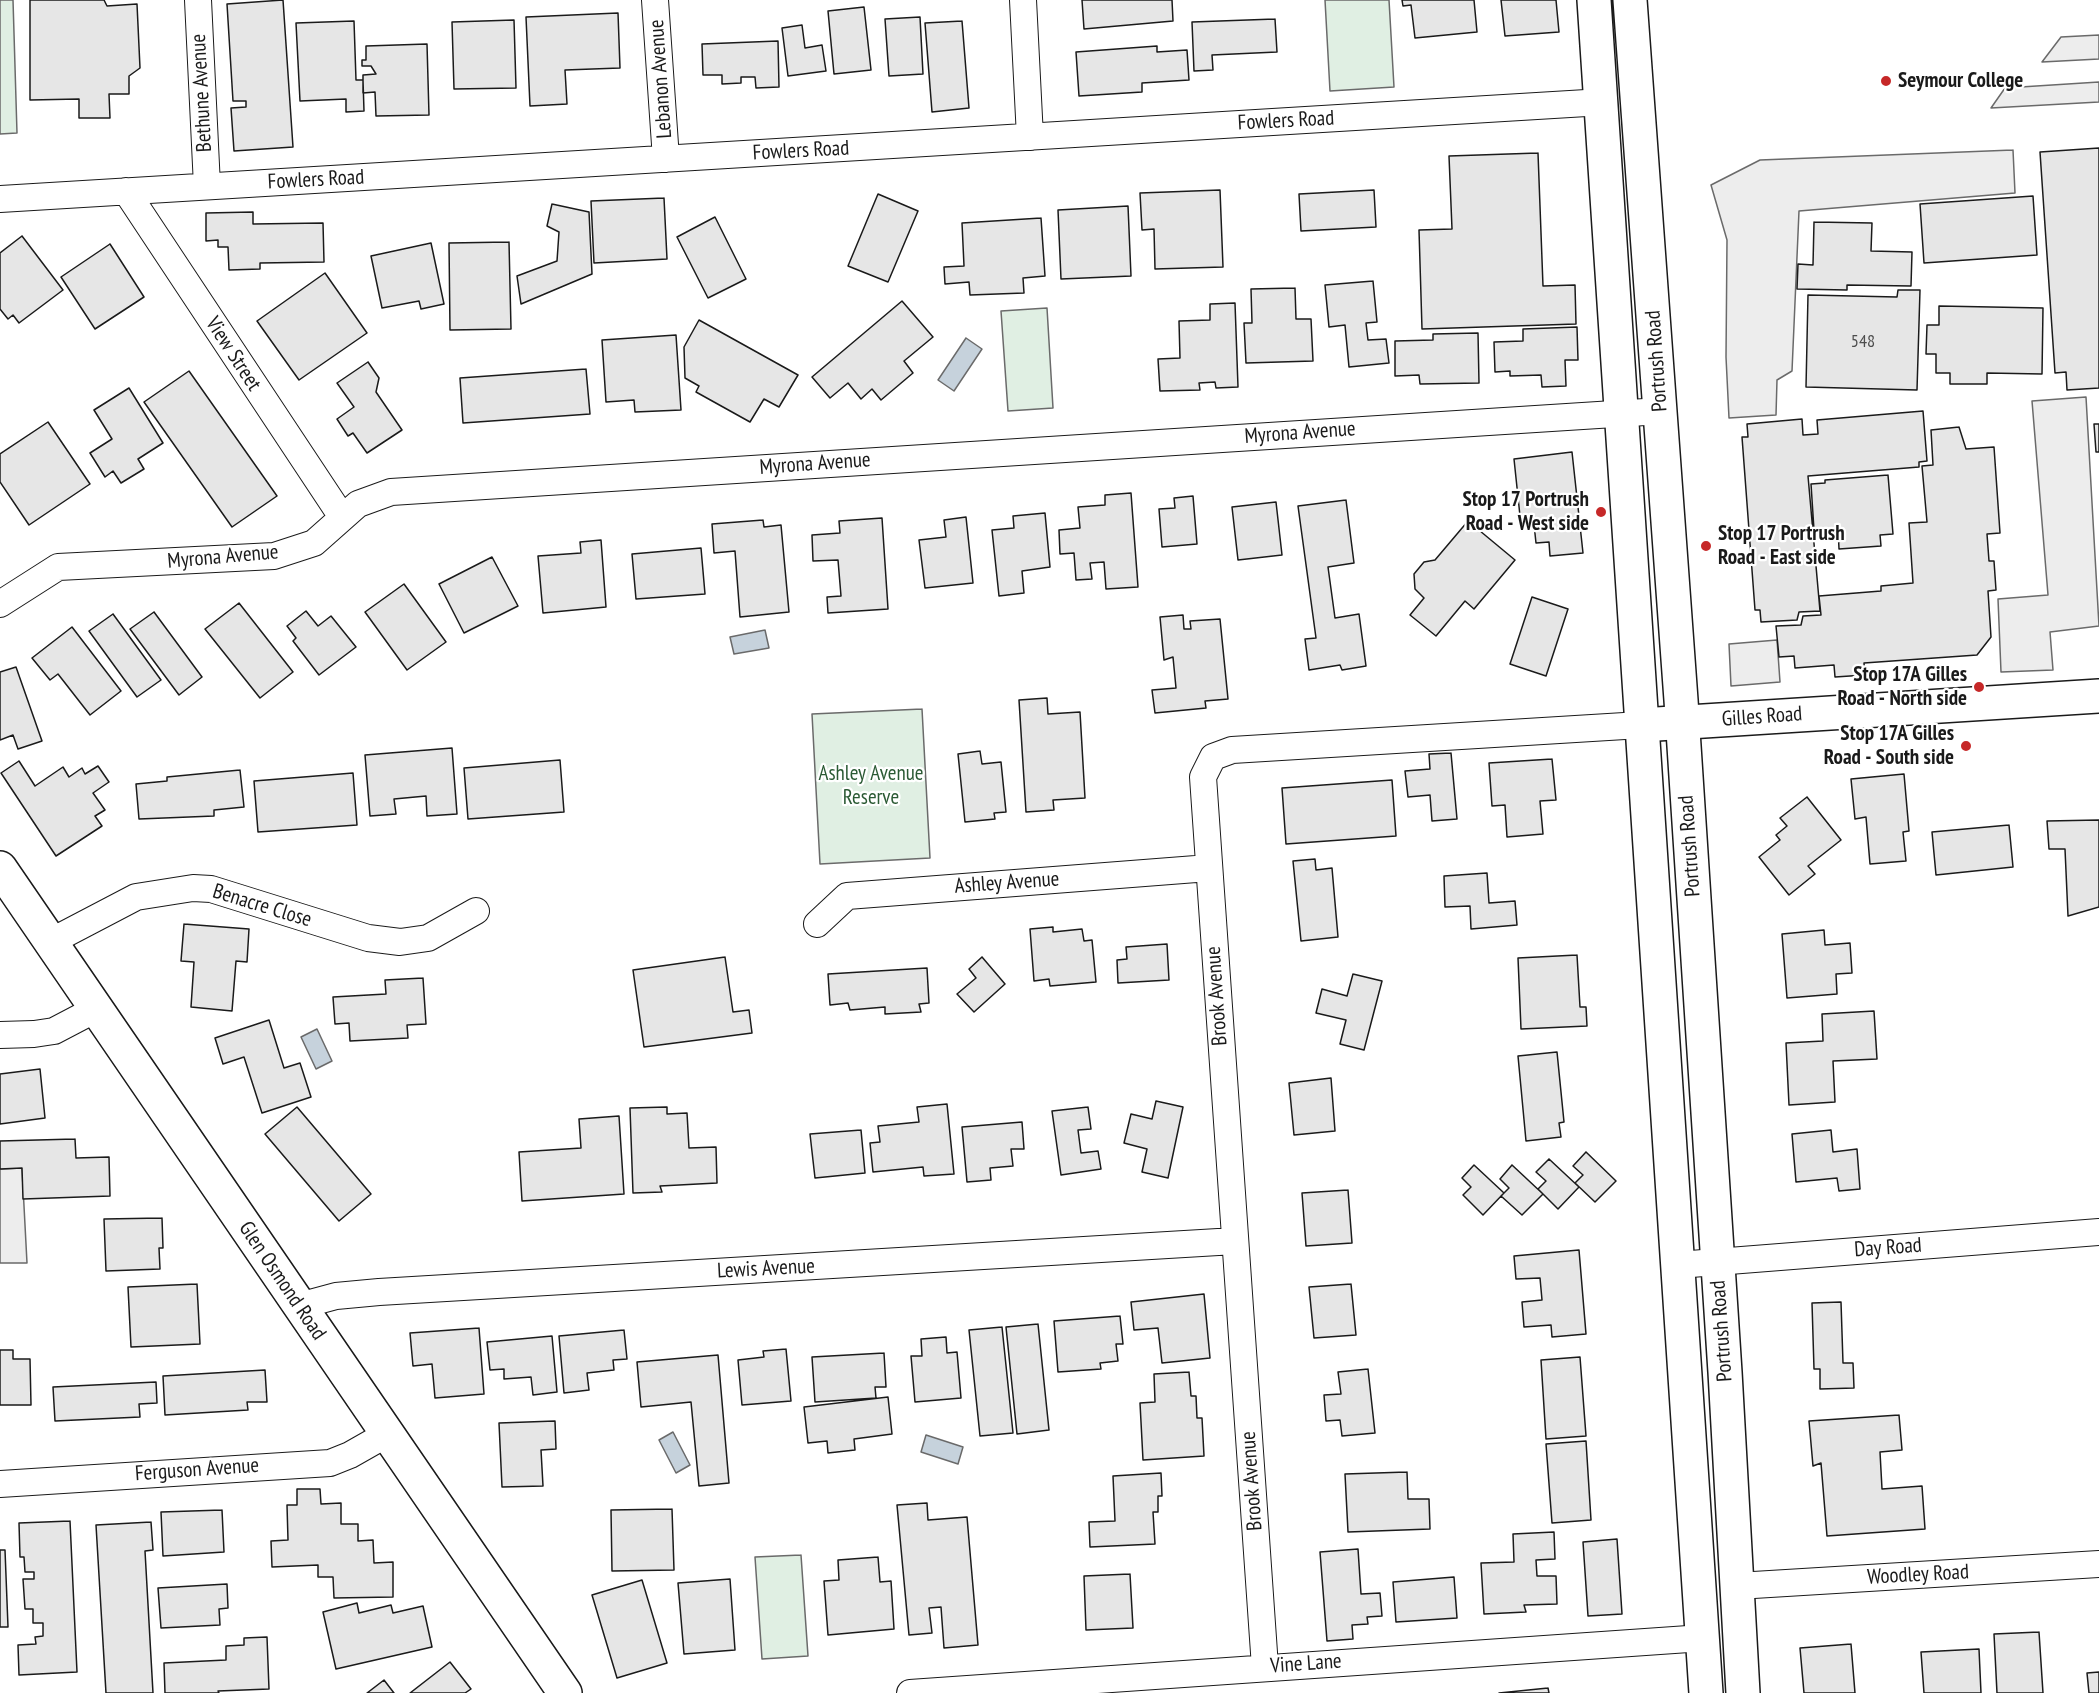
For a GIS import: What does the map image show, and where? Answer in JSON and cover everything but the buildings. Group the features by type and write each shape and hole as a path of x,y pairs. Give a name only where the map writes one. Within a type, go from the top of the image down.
{"main road":[{"name":"Portrush Road","path":"1594,0 1707,1693"},
{"name":"Portrush Road","path":"1630,0 1682,722 1743,1693"},
{"name":"Gilles Road","path":"1641,725 2099,696"},
{"name":"Glen Osmond Road","path":"0,868 565,1693"}],"street":[{"name":"Bethune Avenue","path":"198,0 207,186"},
{"name":"Lebanon Avenue","path":"655,0 666,159"},
{"path":"1023,0 1030,137"},
{"name":"Fowlers Road","path":"0,199 1602,102"},
{"name":"View Street","path":"126,192 342,517"},
{"name":"Myrona Avenue","path":"0,604 58,567 273,556 314,543 358,504 391,492 1661,411"},
{"name":"Brook Avenue","path":"1265,1666 1203,777 1213,757 1232,750 1641,725"},
{"name":"Ashley Avenue","path":"817,924 848,896 1209,868"},
{"name":"Benacre Close","path":"50,942 136,897 193,888 211,889 368,938 400,942 428,938 476,911"},
{"path":"0,1035 54,1031 96,1009"},
{"name":"Day Road","path":"1678,1265 2099,1232"},
{"name":"Lewis Avenue","path":"300,1306 336,1296 379,1292 1234,1241"},
{"name":"Ferguson Avenue","path":"0,1484 330,1463 350,1455 387,1434"},
{"name":"Woodley Road","path":"1737,1586 2099,1564"},
{"name":"Vine Lane","path":"910,1693 1265,1666 1703,1638"}],"green space":[{"path":"0,0 13,0 17,133 0,134"},
{"path":"1325,0 1389,0 1394,87 1330,91"},
{"path":"1047,308 1053,408 1008,411 1001,311"},
{"name":"Ashley Avenue Reserve","path":"922,709 930,858 820,864 812,714"},
{"path":"801,1555 808,1656 762,1659 755,1557"}],"shaded area":[{"path":"2099,35 2099,59 2042,62 2061,37"},
{"path":"2099,82 2099,102 1991,108 2005,88"},
{"path":"2013,150 2015,193 1799,211 1792,371 1777,380 1776,415 1729,418 1726,357 1727,240 1711,185 1760,160"},
{"path":"966,338 982,349 954,391 938,380"},
{"path":"2086,397 2099,626 2050,632 2053,670 2001,672 1998,599 2048,595 2032,401"},
{"path":"765,630 769,648 734,654 730,637"},
{"path":"1777,640 1780,682 1731,686 1729,644"},
{"path":"317,1029 332,1061 316,1069 301,1037"},
{"path":"22,1168 27,1263 0,1263 0,1169"},
{"path":"673,1432 690,1465 676,1473 659,1440"},
{"path":"926,1435 963,1447 958,1464 921,1452"}],"place":[{"name":"Seymour College","path":"1886,81"},
{"name":"Stop 17 Portrush Road - West side","path":"1601,512"},
{"name":"Stop 17 Portrush Road - East side","path":"1706,546"},
{"name":"Stop 17A Gilles Road - North side","path":"1979,687"},
{"name":"Stop 17A Gilles Road - South side","path":"1966,746"}]}
